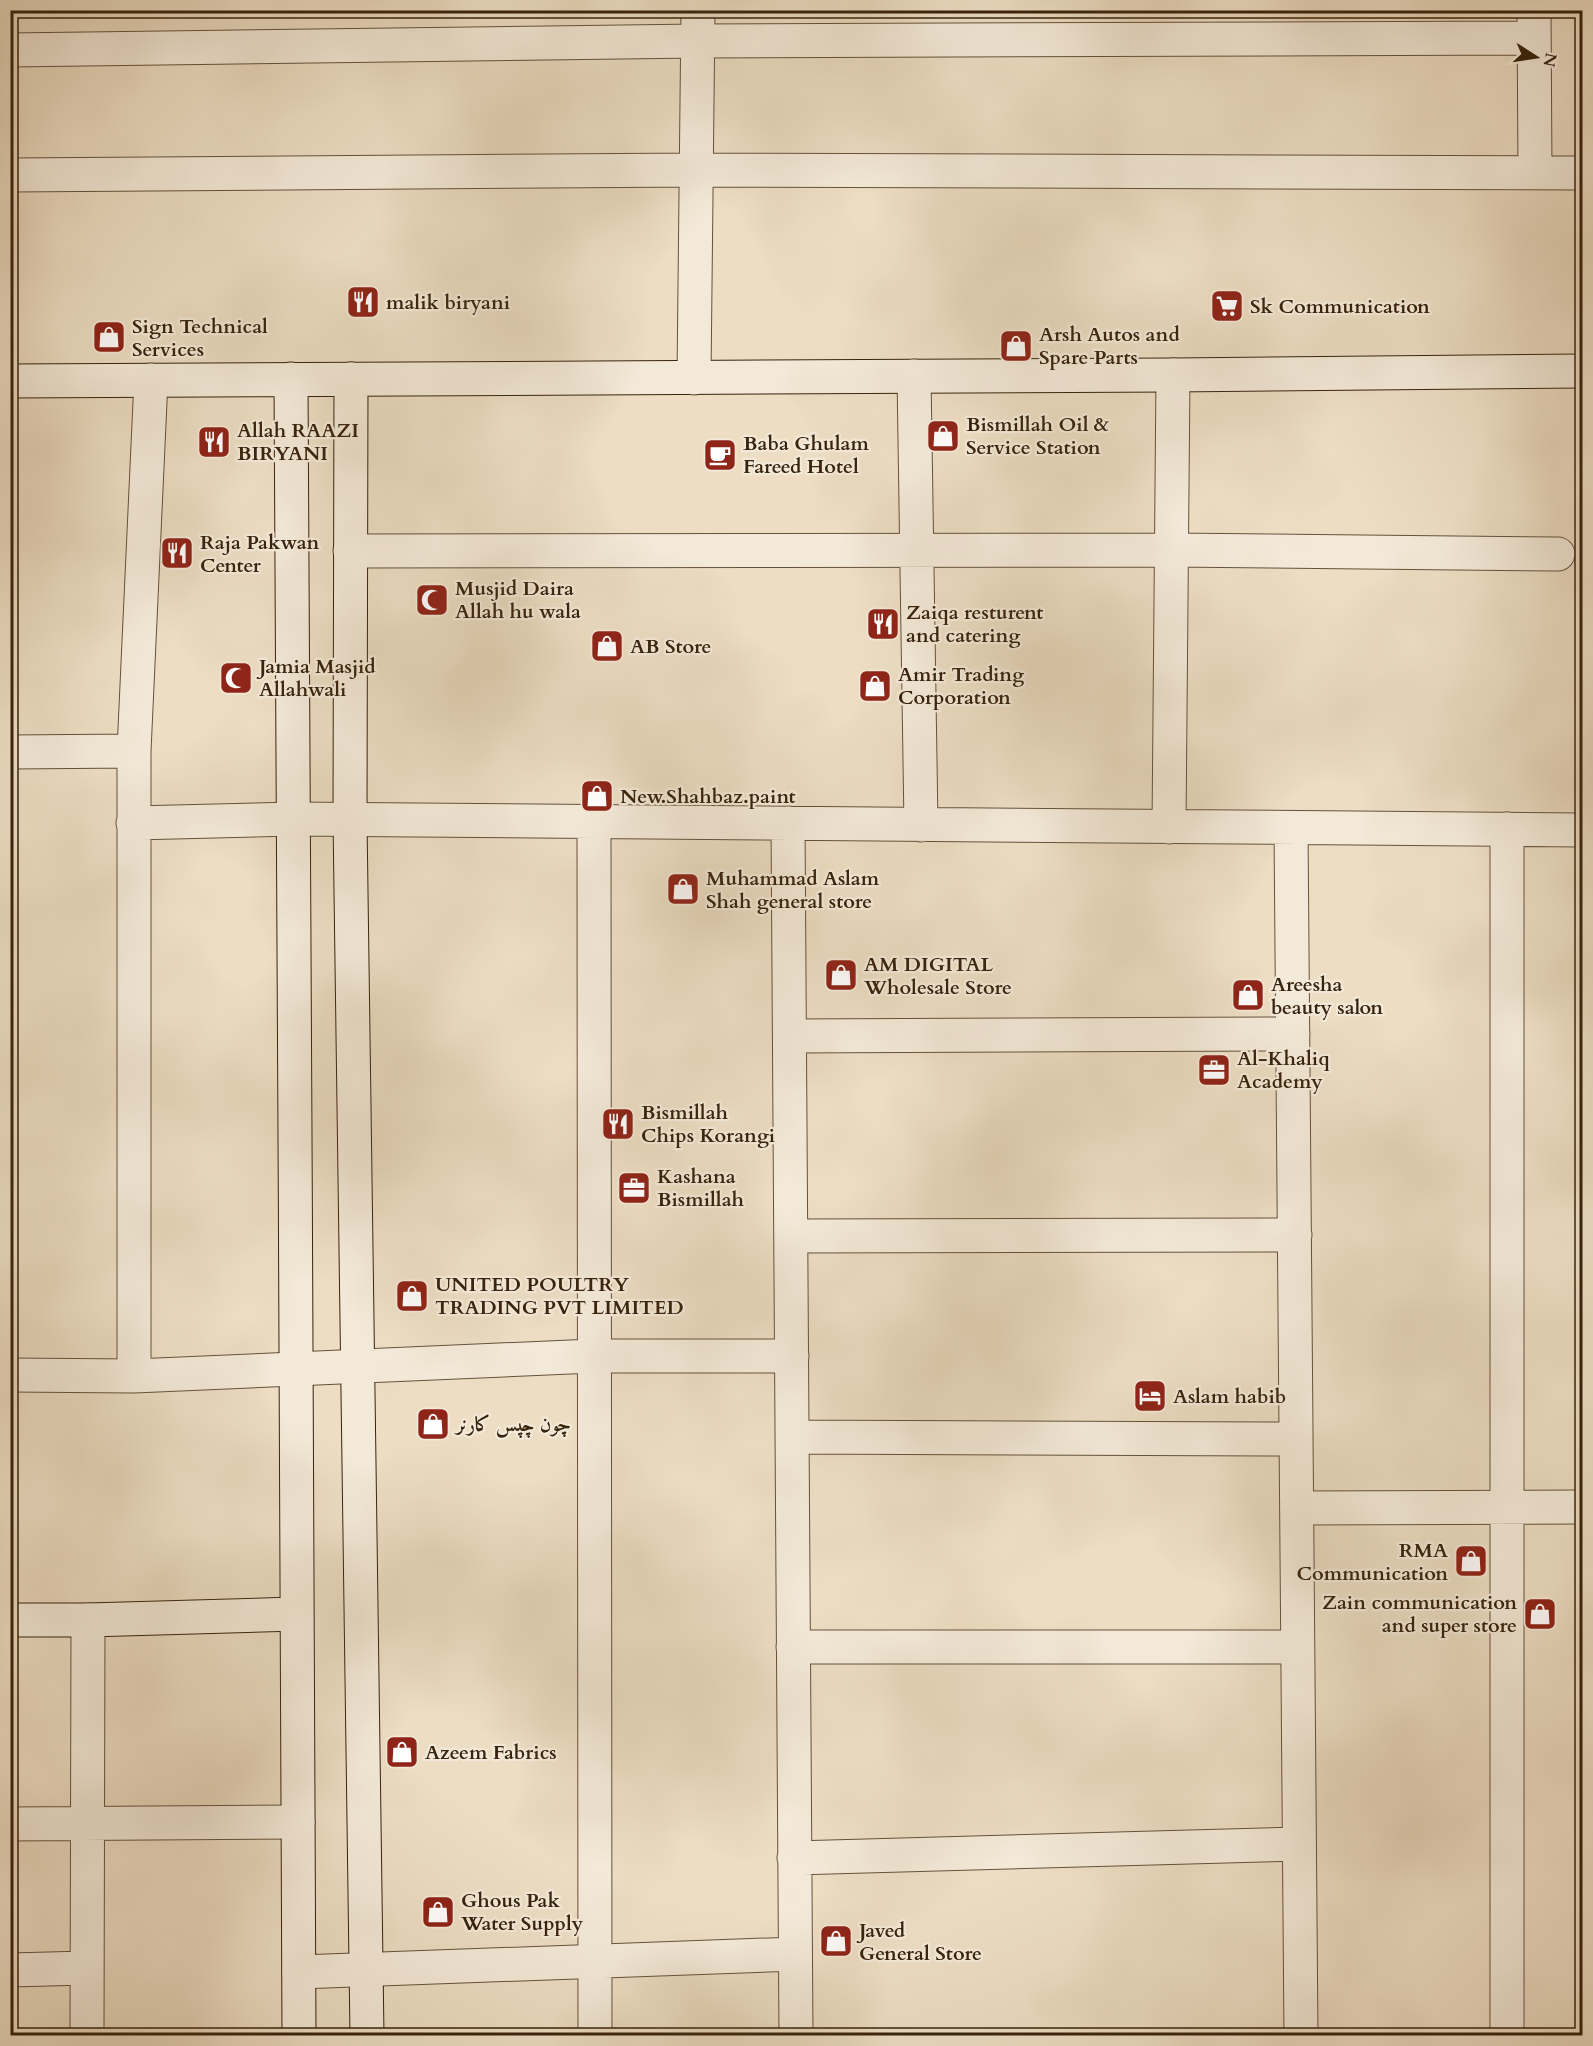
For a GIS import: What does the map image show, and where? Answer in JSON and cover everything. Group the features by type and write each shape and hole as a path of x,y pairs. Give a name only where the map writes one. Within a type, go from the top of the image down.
{"street":[{"path":"10,50 698,26 1534,24 1534,173"},
{"path":"694,378 698,26"},
{"path":"10,175 696,170 1582,173"},
{"path":"10,381 1582,371"},
{"path":"1169,826 1173,375"},
{"path":"914,376 921,825"},
{"path":"351,379 350,820 367,2036"},
{"path":"135,1376 134,751 151,380"},
{"path":"291,380 298,1370 296,1614 299,2036"},
{"path":"350,551 1171,550 1558,554"},
{"path":"10,752 134,751"},
{"path":"133,823 293,819 1582,830"},
{"path":"594,822 595,2036"},
{"path":"788,823 796,2036"},
{"path":"1291,828 1300,2036"},
{"path":"1507,829 1507,2036"},
{"path":"790,1036 1293,1034"},
{"path":"791,1236 1295,1235"},
{"path":"10,1375 135,1376 593,1356 792,1356"},
{"path":"792,1437 1296,1439"},
{"path":"1297,1508 1582,1507"},
{"path":"10,1620 296,1614"},
{"path":"87,2036 88,1620"},
{"path":"793,1647 1297,1647"},
{"path":"10,1824 298,1822"},
{"path":"794,1858 1299,1844"},
{"path":"299,1972 795,1954"},
{"path":"10,1970 87,1968"}],"place":[{"name":"malik biryani","path":"363,302"},
{"name":"Sk Communication","path":"1227,306"},
{"name":"Sign Technical Services","path":"109,337"},
{"name":"Arsh Autos and Spare Parts","path":"1016,346"},
{"name":"Bismillah Oil & Service Station","path":"943,436"},
{"name":"Allah RAAZI BIRYANI","path":"214,442"},
{"name":"Baba Ghulam Fareed Hotel","path":"720,455"},
{"name":"Raja Pakwan Center","path":"177,553"},
{"name":"Musjid Daira Allah hu wala","path":"432,600"},
{"name":"Zaiqa resturent and catering","path":"883,624"},
{"name":"AB Store","path":"607,646"},
{"name":"Jamia Masjid Allahwali","path":"236,678"},
{"name":"Amir Trading Corporation","path":"875,686"},
{"name":"New.Shahbaz.paint","path":"597,796"},
{"name":"Muhammad Aslam Shah general store","path":"683,889"},
{"name":"AM DIGITAL Wholesale Store","path":"841,975"},
{"name":"Areesha beauty salon","path":"1248,995"},
{"name":"Al-Khaliq Academy","path":"1214,1070"},
{"name":"Bismillah Chips Korangi","path":"618,1124"},
{"name":"Kashana Bismillah","path":"634,1188"},
{"name":"UNITED POULTRY TRADING PVT LIMITED","path":"412,1296"},
{"name":"Aslam habib","path":"1150,1396"},
{"name":"چون چپس کارنر","path":"433,1424"},
{"name":"RMA Communication","path":"1471,1561"},
{"name":"Zain communication and super store","path":"1540,1614"},
{"name":"Azeem Fabrics","path":"402,1752"},
{"name":"Ghous Pak Water Supply","path":"438,1912"},
{"name":"Javed General Store","path":"836,1941"}]}
